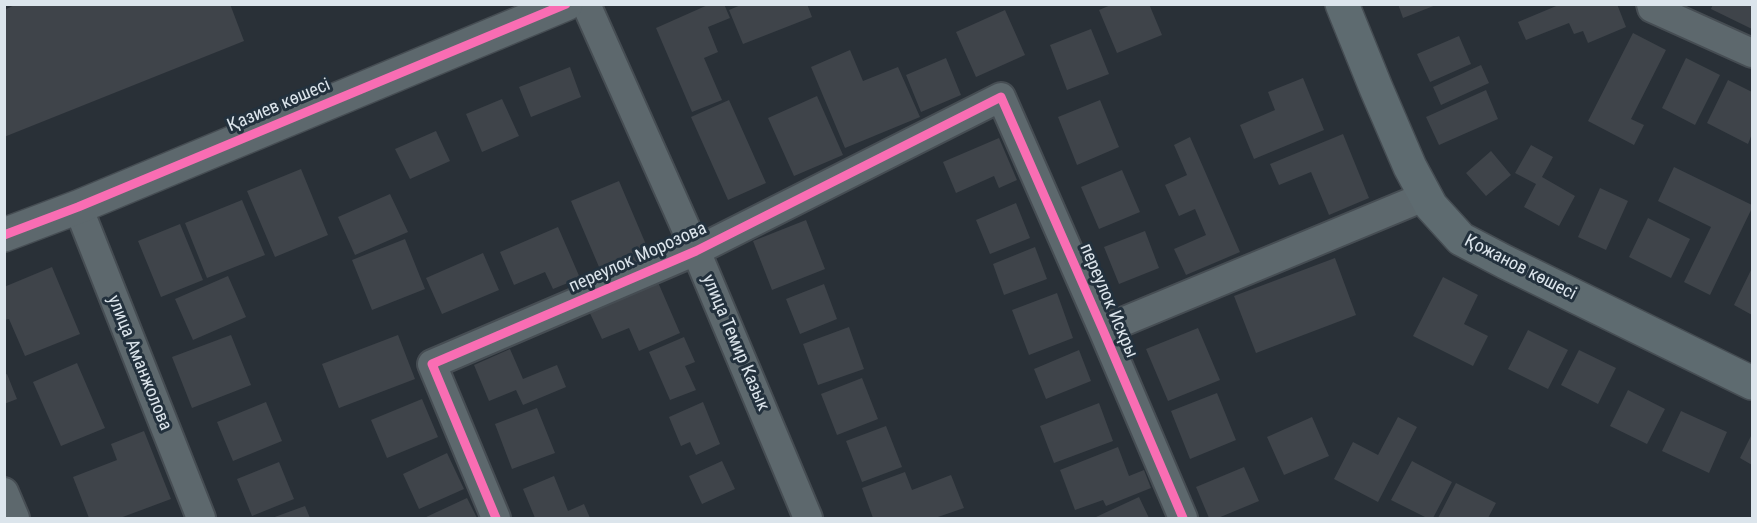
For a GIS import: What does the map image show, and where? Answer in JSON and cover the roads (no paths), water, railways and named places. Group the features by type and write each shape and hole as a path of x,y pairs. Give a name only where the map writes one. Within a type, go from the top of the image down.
{"main road":[{"name":"Қожанов көшесі","path":"1342,4 1405,157 1431,206 1461,239 1752,383"}],"street":[{"name":"Қазиев көшесі","path":"4,235 78,207 566,4"},
{"name":"улица Темир Казык","path":"586,4 696,251 808,519"},
{"path":"1651,4 1652,8 1752,53"},
{"name":"переулок Морозова","path":"496,519 432,364 696,251 1001,97"},
{"name":"переулок Искры","path":"1001,97 1184,519"},
{"path":"1103,330 1426,196"},
{"name":"улица Аманжолова","path":"78,207 201,519"},
{"path":"4,492 15,519"}]}
